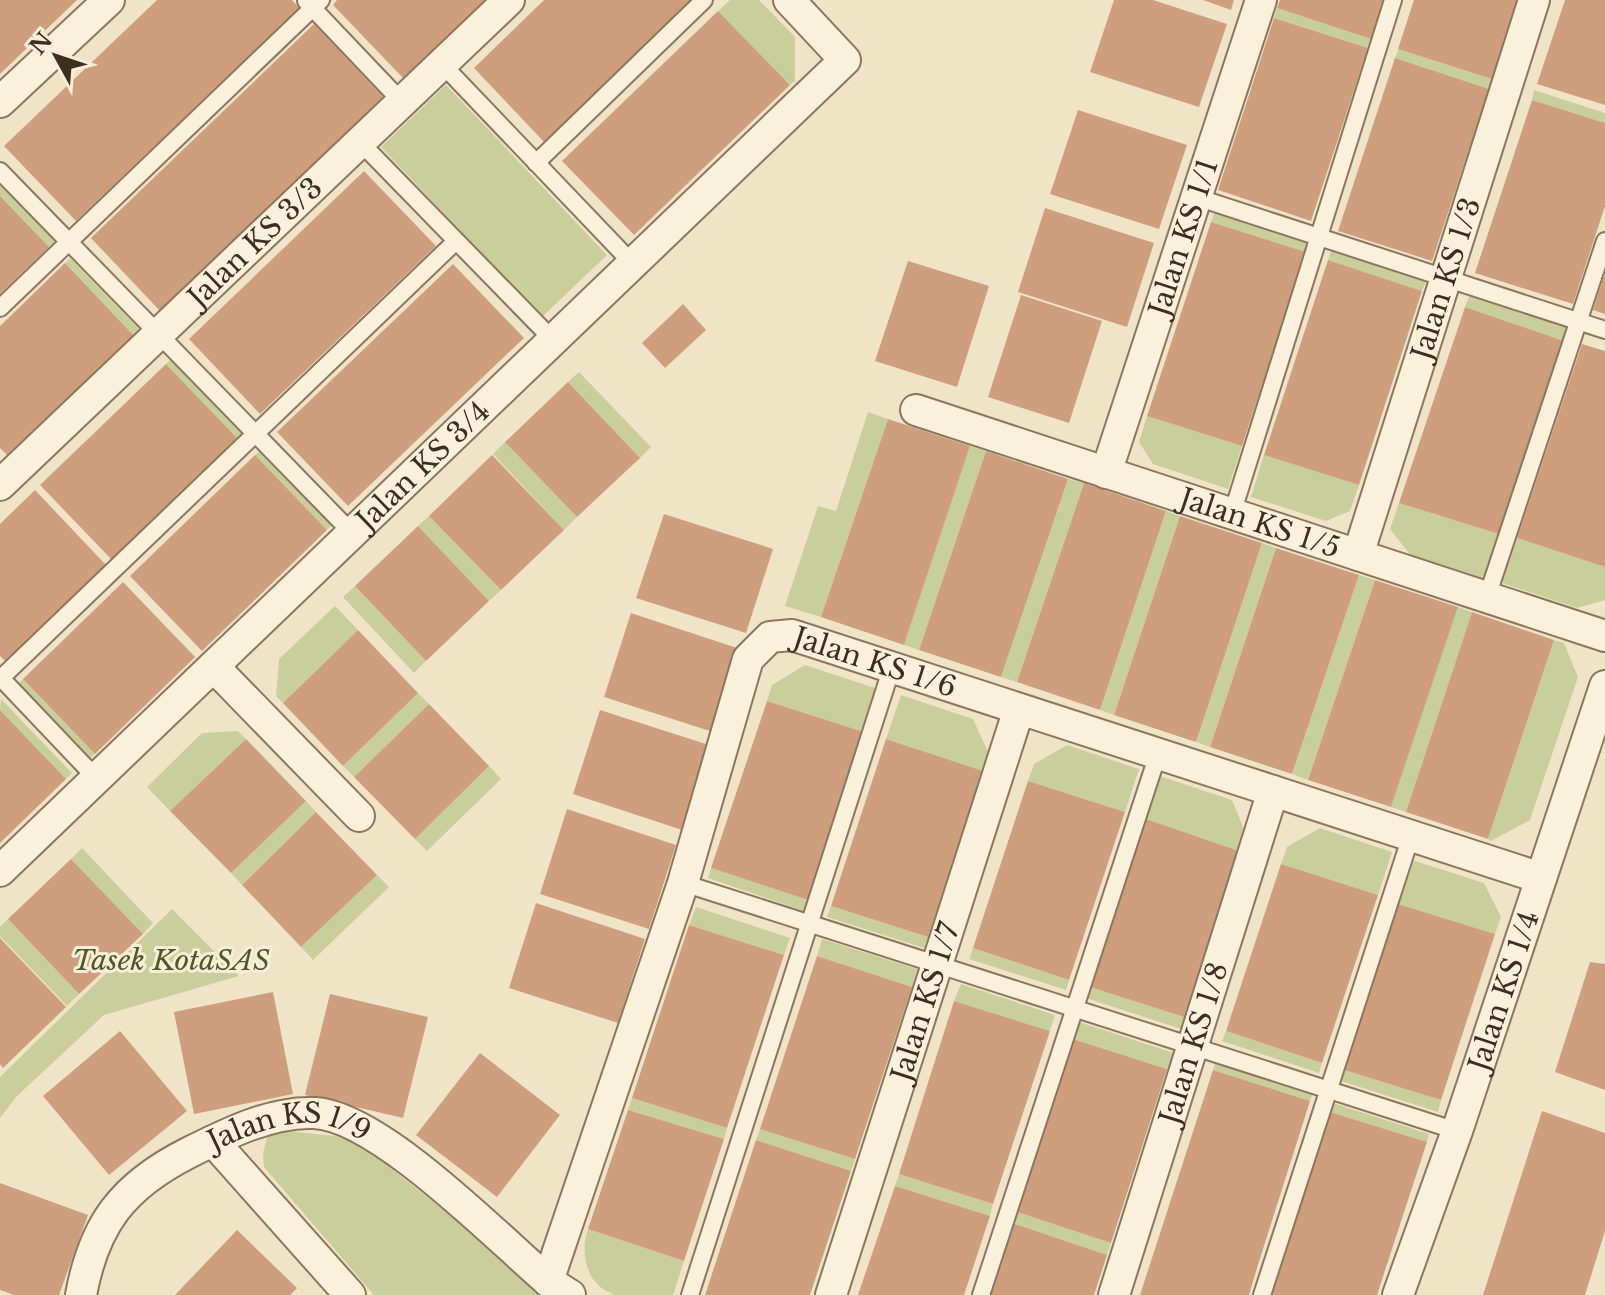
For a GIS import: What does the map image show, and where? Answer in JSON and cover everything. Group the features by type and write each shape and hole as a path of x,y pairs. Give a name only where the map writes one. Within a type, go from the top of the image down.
{"street":[{"path":"0,102 109,0"},
{"name":"Jalan KS 3/3","path":"0,485 509,0"},
{"name":"Jalan KS 3/4","path":"0,871 845,60 789,0"},
{"name":"Jalan KS 1/1","path":"1106,473 1261,0"},
{"name":"Jalan KS 1/3","path":"1358,555 1534,0"},
{"name":"Jalan KS 1/5","path":"916,410 1605,636"},
{"name":"Jalan KS 1/6","path":"559,1288 748,659 770,637 792,635 1541,878"},
{"path":"214,667 359,816"},
{"name":"Jalan KS 1/4","path":"1398,1295 1457,1131 1605,686"},
{"name":"Jalan KS 1/7","path":"831,1295 1019,709"},
{"name":"Jalan KS 1/8","path":"1114,1295 1273,791"},
{"name":"Jalan KS 1/9","path":"81,1295 88,1256 105,1219 133,1187 176,1159 213,1141 279,1116 317,1113 355,1126 407,1159 559,1288"},
{"path":"213,1141 350,1295"}],"lane":[{"path":"536,163 704,0"},
{"path":"1232,514 1393,0"},
{"path":"0,308 313,3 402,102"},
{"path":"442,64 633,264"},
{"path":"360,142 553,340"},
{"path":"0,171 352,533"},
{"path":"1196,197 1605,330"},
{"path":"1487,597 1605,241"},
{"path":"97,779 0,678 455,242"},
{"path":"690,1295 892,667"},
{"path":"981,1295 1158,754"},
{"path":"1262,1295 1411,836"},
{"path":"683,883 1457,1131"}],"green space":[{"path":"730,0 759,0 795,37 795,81 790,85 718,11"},
{"path":"1277,8 1371,39 1368,48 1274,18"},
{"path":"1398,49 1492,79 1489,89 1395,58"},
{"path":"446,85 607,255 542,317 381,147"},
{"path":"1534,90 1605,113 1605,123 1532,100"},
{"path":"0,184 55,241 49,247 0,196"},
{"path":"1215,211 1308,242 1306,252 1211,222"},
{"path":"1331,251 1426,281 1422,291 1328,260"},
{"path":"70,258 142,332 136,338 65,263"},
{"path":"1470,294 1569,326 1564,341 1465,307"},
{"path":"172,358 243,433 237,438 166,364"},
{"path":"579,372 651,447 640,458 568,382"},
{"path":"868,412 888,419 821,617 785,606 818,506 836,511"},
{"path":"1147,416 1242,446 1228,489 1153,464 1139,442"},
{"path":"505,442 577,517 564,530 493,454"},
{"path":"970,446 986,451 919,650 904,645"},
{"path":"262,450 333,524 327,530 255,455"},
{"path":"1264,455 1359,485 1350,511 1326,521 1251,497"},
{"path":"1068,479 1084,483 1017,682 1001,677"},
{"path":"1399,503 1502,535 1486,581 1412,557 1390,529"},
{"path":"1166,511 1180,516 1114,715 1100,710"},
{"path":"429,516 501,590 489,601 418,526"},
{"path":"1517,538 1605,567 1605,600 1577,608 1502,583"},
{"path":"1262,543 1276,548 1210,747 1196,742"},
{"path":"1359,575 1375,580 1308,780 1292,774"},
{"path":"355,586 426,661 414,673 343,597"},
{"path":"335,606 358,630 283,703 276,696 279,659"},
{"path":"1458,607 1472,612 1406,812 1391,807"},
{"path":"1554,640 1564,643 1578,677 1530,820 1491,841 1488,839"},
{"path":"805,665 878,689 864,732 767,701 772,685"},
{"path":"23,679 95,754 89,759 17,685"},
{"path":"418,693 429,704 354,777 343,766"},
{"path":"901,695 973,719 989,754 983,771 886,739"},
{"path":"1,699 72,773 66,779 0,710"},
{"path":"238,731 246,739 170,811 147,787 202,733"},
{"path":"1067,745 1139,769 1125,812 1028,781 1034,764"},
{"path":"489,766 501,779 427,851 415,839"},
{"path":"1160,776 1232,800 1245,832 1239,851 1146,819"},
{"path":"306,801 316,812 242,885 231,873"},
{"path":"1320,828 1392,852 1378,895 1281,864 1287,847"},
{"path":"82,848 153,923 143,934 71,859"},
{"path":"1412,860 1484,883 1501,917 1495,934 1398,904"},
{"path":"711,868 808,900 804,911 708,878"},
{"path":"377,875 389,887 313,960 301,947"},
{"path":"831,906 928,937 924,948 827,917"},
{"path":"696,907 790,938 784,955 689,925"},
{"name":"Tasek KotaSAS","path":"172,909 239,976 104,1015 16,1097 0,1118 0,1077"},
{"path":"8,919 79,994 67,1006 0,936 0,927"},
{"path":"822,939 917,969 912,987 817,956"},
{"path":"973,948 1069,980 1066,990 969,959"},
{"path":"961,984 1055,1015 1050,1031 954,1001"},
{"path":"1090,987 1184,1017 1181,1029 1086,998"},
{"path":"1079,1022 1174,1053 1167,1069 1073,1039"},
{"path":"1226,1031 1322,1063 1319,1073 1222,1041"},
{"path":"1215,1062 1313,1093 1310,1101 1213,1070"},
{"path":"1344,1070 1441,1100 1438,1112 1341,1081"},
{"path":"632,1098 727,1128 724,1139 628,1110"},
{"path":"1333,1103 1429,1134 1427,1142 1330,1112"},
{"path":"760,1129 855,1159 851,1171 756,1140"},
{"path":"276,1130 345,1137 360,1144 552,1295 374,1295 264,1167 263,1153 268,1134"},
{"path":"899,1174 993,1204 990,1216 895,1186"},
{"path":"1017,1212 1111,1243 1107,1255 1012,1223"},
{"path":"588,1229 684,1261 673,1295 616,1295 598,1285 585,1259"}],"building":[{"path":"0,0 77,0 0,74"},
{"path":"157,0 292,0 299,8 76,221 4,146"},
{"path":"337,0 486,0 404,79 333,5"},
{"path":"544,0 693,0 545,143 474,68"},
{"path":"1114,0 1153,0 1227,24 1199,107 1090,72"},
{"path":"1203,0 1234,0 1231,10"},
{"path":"1280,0 1383,0 1371,39 1277,8"},
{"path":"1414,0 1518,0 1492,79 1398,49"},
{"path":"1565,0 1605,0 1605,105 1537,84"},
{"path":"718,11 790,85 634,235 562,161"},
{"path":"1274,18 1368,48 1311,221 1218,190"},
{"path":"314,24 385,99 161,312 91,238"},
{"path":"1395,58 1489,89 1432,261 1338,231"},
{"path":"1532,100 1605,123 1605,206 1573,304 1475,273"},
{"path":"1078,110 1187,145 1159,229 1050,194"},
{"path":"364,171 436,246 260,414 189,339"},
{"path":"0,196 49,247 0,294"},
{"path":"1045,208 1154,243 1127,327 1018,292"},
{"path":"1211,222 1306,252 1242,446 1147,416"},
{"path":"1328,260 1422,291 1359,485 1264,455"},
{"path":"908,261 989,286 957,387 875,361"},
{"path":"65,263 136,338 11,459 0,448 0,326"},
{"path":"453,264 524,338 348,506 277,432"},
{"path":"1605,276 1605,314 1593,310"},
{"path":"1021,295 1102,321 1069,423 988,397"},
{"path":"683,304 706,330 665,368 642,343"},
{"path":"1465,307 1564,341 1502,535 1399,503"},
{"path":"1582,344 1605,351 1605,567 1517,538"},
{"path":"166,364 237,438 112,560 40,485"},
{"path":"568,382 640,458 577,517 505,442"},
{"path":"888,419 970,446 904,645 821,617"},
{"path":"986,451 1068,479 1001,677 919,650"},
{"path":"255,455 327,530 202,651 130,576"},
{"path":"492,455 564,530 501,590 429,516"},
{"path":"1084,483 1166,511 1100,710 1017,682"},
{"path":"35,490 106,565 6,662 0,656 0,524"},
{"path":"664,514 773,549 746,633 636,598"},
{"path":"1180,516 1262,543 1196,742 1114,715"},
{"path":"418,526 489,601 426,661 355,586"},
{"path":"1276,548 1359,575 1292,774 1210,747"},
{"path":"1375,580 1458,607 1391,807 1308,780"},
{"path":"123,582 195,657 95,754 23,679"},
{"path":"1472,612 1554,640 1488,839 1406,812"},
{"path":"631,613 740,649 713,732 604,697"},
{"path":"358,630 418,693 343,766 283,703"},
{"path":"767,701 864,732 808,900 711,868"},
{"path":"429,704 489,766 415,839 354,777"},
{"path":"0,710 66,779 0,843"},
{"path":"600,710 709,745 682,830 573,794"},
{"path":"246,739 306,801 231,873 170,811"},
{"path":"886,739 983,771 928,937 831,906"},
{"path":"1028,781 1125,812 1069,980 973,948"},
{"path":"567,809 676,845 649,929 540,894"},
{"path":"316,812 377,875 301,947 242,885"},
{"path":"1146,819 1239,851 1184,1017 1090,987"},
{"path":"71,859 143,934 79,994 8,919"},
{"path":"1281,864 1378,895 1322,1063 1226,1031"},
{"path":"536,903 645,939 618,1023 509,988"},
{"path":"1398,904 1495,934 1441,1100 1344,1070"},
{"path":"689,925 784,955 727,1128 632,1098"},
{"path":"0,938 66,1007 3,1068 0,1064"},
{"path":"817,956 912,987 855,1159 760,1129"},
{"path":"1590,962 1605,964 1605,1090 1555,1072"},
{"path":"273,992 293,1094 194,1114 174,1012"},
{"path":"330,994 428,1017 403,1118 305,1095"},
{"path":"954,1001 1050,1031 993,1204 899,1174"},
{"path":"120,1031 187,1111 109,1175 43,1096"},
{"path":"1073,1039 1167,1069 1111,1243 1017,1212"},
{"path":"480,1053 560,1115 497,1197 416,1135"},
{"path":"1213,1070 1310,1101 1249,1295 1140,1295"},
{"path":"628,1110 724,1139 684,1261 588,1229"},
{"path":"1542,1111 1605,1133 1605,1231 1585,1295 1483,1295"},
{"path":"1330,1112 1427,1142 1377,1295 1270,1295"},
{"path":"756,1140 851,1171 810,1295 705,1295"},
{"path":"0,1183 88,1215 59,1295 14,1295 0,1290"},
{"path":"895,1186 990,1216 964,1295 858,1295"},
{"path":"1012,1223 1107,1255 1094,1295 988,1295"},
{"path":"237,1230 297,1288 290,1295 175,1295"}]}
